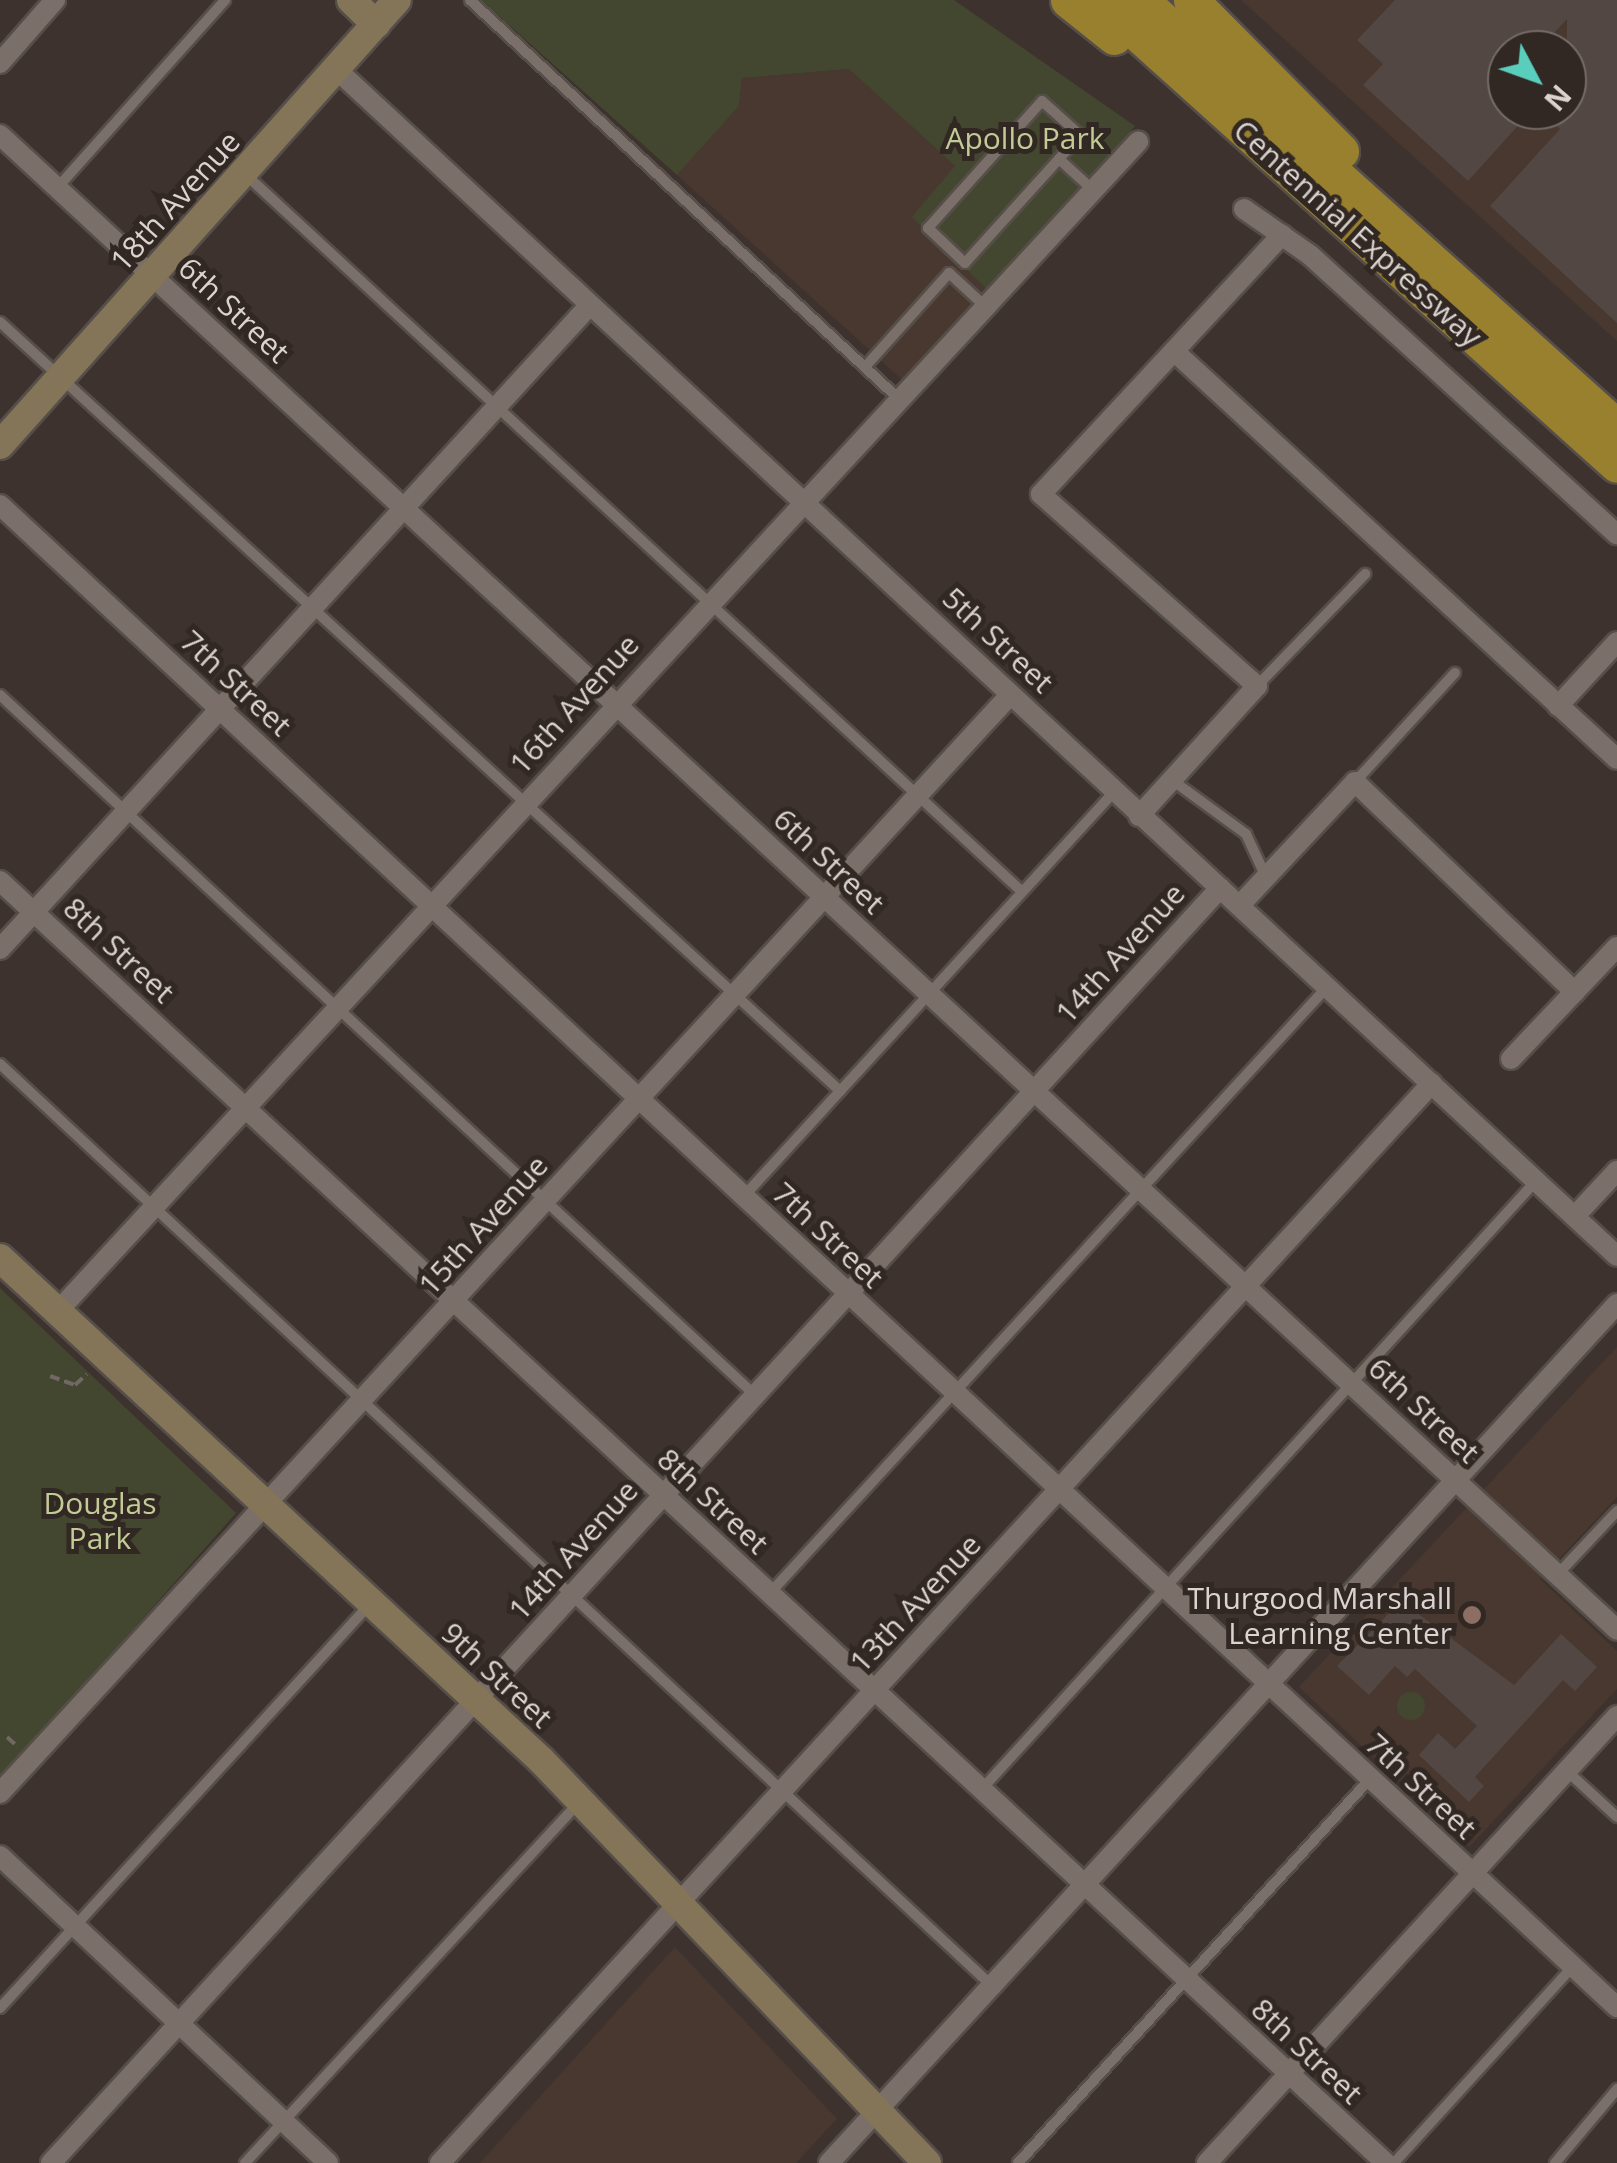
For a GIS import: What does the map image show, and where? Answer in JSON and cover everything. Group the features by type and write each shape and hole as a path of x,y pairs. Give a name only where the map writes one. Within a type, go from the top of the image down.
{"highway":[{"path":"1068,0 1274,157"},
{"name":"Centennial Expressway","path":"1100,0 1617,466"},
{"name":"Centennial Expressway","path":"1141,0 1617,427"},
{"path":"1190,0 1487,310"}],"street":[{"path":"0,63 56,0"},
{"path":"351,0 376,24"},
{"name":"18th Avenue","path":"0,446 398,0"},
{"name":"5th Street","path":"336,69 1617,1256"},
{"name":"6th Street","path":"0,135 1617,1630"},
{"name":"16th Avenue","path":"58,1311 709,600 901,402 1138,142"},
{"path":"1244,209 1282,234 1617,534"},
{"path":"1139,816 1258,686 1042,494 1282,234"},
{"path":"0,949 590,305"},
{"path":"1174,350 1617,759"},
{"name":"7th Street","path":"0,505 636,1101 1617,2007"},
{"path":"1558,706 1617,642"},
{"name":"15th Avenue","path":"0,1792 1009,696"},
{"path":"1240,905 1355,782 1575,992"},
{"name":"8th Street","path":"0,881 1286,2076 1386,2163"},
{"name":"14th Avenue","path":"51,2163 1220,888"},
{"path":"1511,1059 1617,947"},
{"name":"13th Avenue","path":"440,2163 1432,1083"},
{"path":"1575,1216 1617,1171"},
{"name":"9th Street","path":"0,1258 581,1800 927,2163"},
{"path":"829,2163 1617,1304"},
{"path":"1207,2163 1617,1716"},
{"path":"0,1856 177,2026 328,2163"}],"lane":[{"path":"58,188 225,0"},
{"path":"470,0 901,402"},
{"path":"1042,101 1080,136 1059,159 966,263 928,228 1042,101"},
{"path":"1059,159 1094,191"},
{"path":"243,172 1019,889"},
{"path":"866,367 949,273 987,308"},
{"path":"0,322 730,1000 840,1091"},
{"path":"1258,686 1365,574"},
{"path":"1355,782 1455,673"},
{"path":"0,695 756,1396"},
{"path":"1172,780 1246,834 1266,878"},
{"path":"743,1196 929,995 1019,889 1114,792"},
{"path":"769,1594 1328,985"},
{"path":"0,1064 991,1986"},
{"path":"980,1791 1162,1585 1536,1180"},
{"path":"1557,1575 1617,1511"},
{"path":"0,2008 372,1603"},
{"path":"1567,1772 1617,1816"},
{"path":"1018,2163 1370,1779"},
{"path":"245,2163 581,1800"},
{"path":"1394,2163 1573,1966"},
{"path":"1555,2163 1617,2090"}],"path":[{"path":"50,1376 75,1385 86,1374"},
{"path":"7,1737 17,1746"}],"shaded area":[{"path":"1241,0 1617,0 1617,341"},
{"path":"849,69 955,166 990,292 908,385 677,175 739,106 742,78"},
{"name":"Thurgood Marshall Learning Center","path":"1617,1347 1617,1497 1540,1579 1617,1651 1617,1689 1469,1847 1299,1687"},
{"path":"675,1947 837,2119 796,2163 480,2163"}],"green space":[{"name":"Apollo Park","path":"481,0 954,0 1135,126 990,292 912,217 955,166 849,69 742,78 739,106 677,175"},
{"name":"Douglas Park","path":"0,1288 236,1513 0,1780"},
{"path":"1411,1692 1421,1696 1425,1706 1421,1716 1411,1720 1401,1716 1397,1706 1401,1696"}],"building":[{"path":"1395,0 1617,0 1617,323 1490,206 1559,130 1587,130 1587,30 1567,30 1567,19 1557,30 1487,30 1487,130 1514,130 1468,181 1363,85 1383,64 1357,40"},
{"path":"1401,1601 1514,1685 1561,1634 1597,1667 1575,1691 1563,1680 1475,1777 1484,1786 1469,1802 1419,1755 1438,1733 1455,1749 1477,1726 1415,1669 1407,1677 1395,1666 1369,1695 1337,1666"}],"place":[{"name":"Thurgood Marshall Learning Center","path":"1472,1615"}]}
